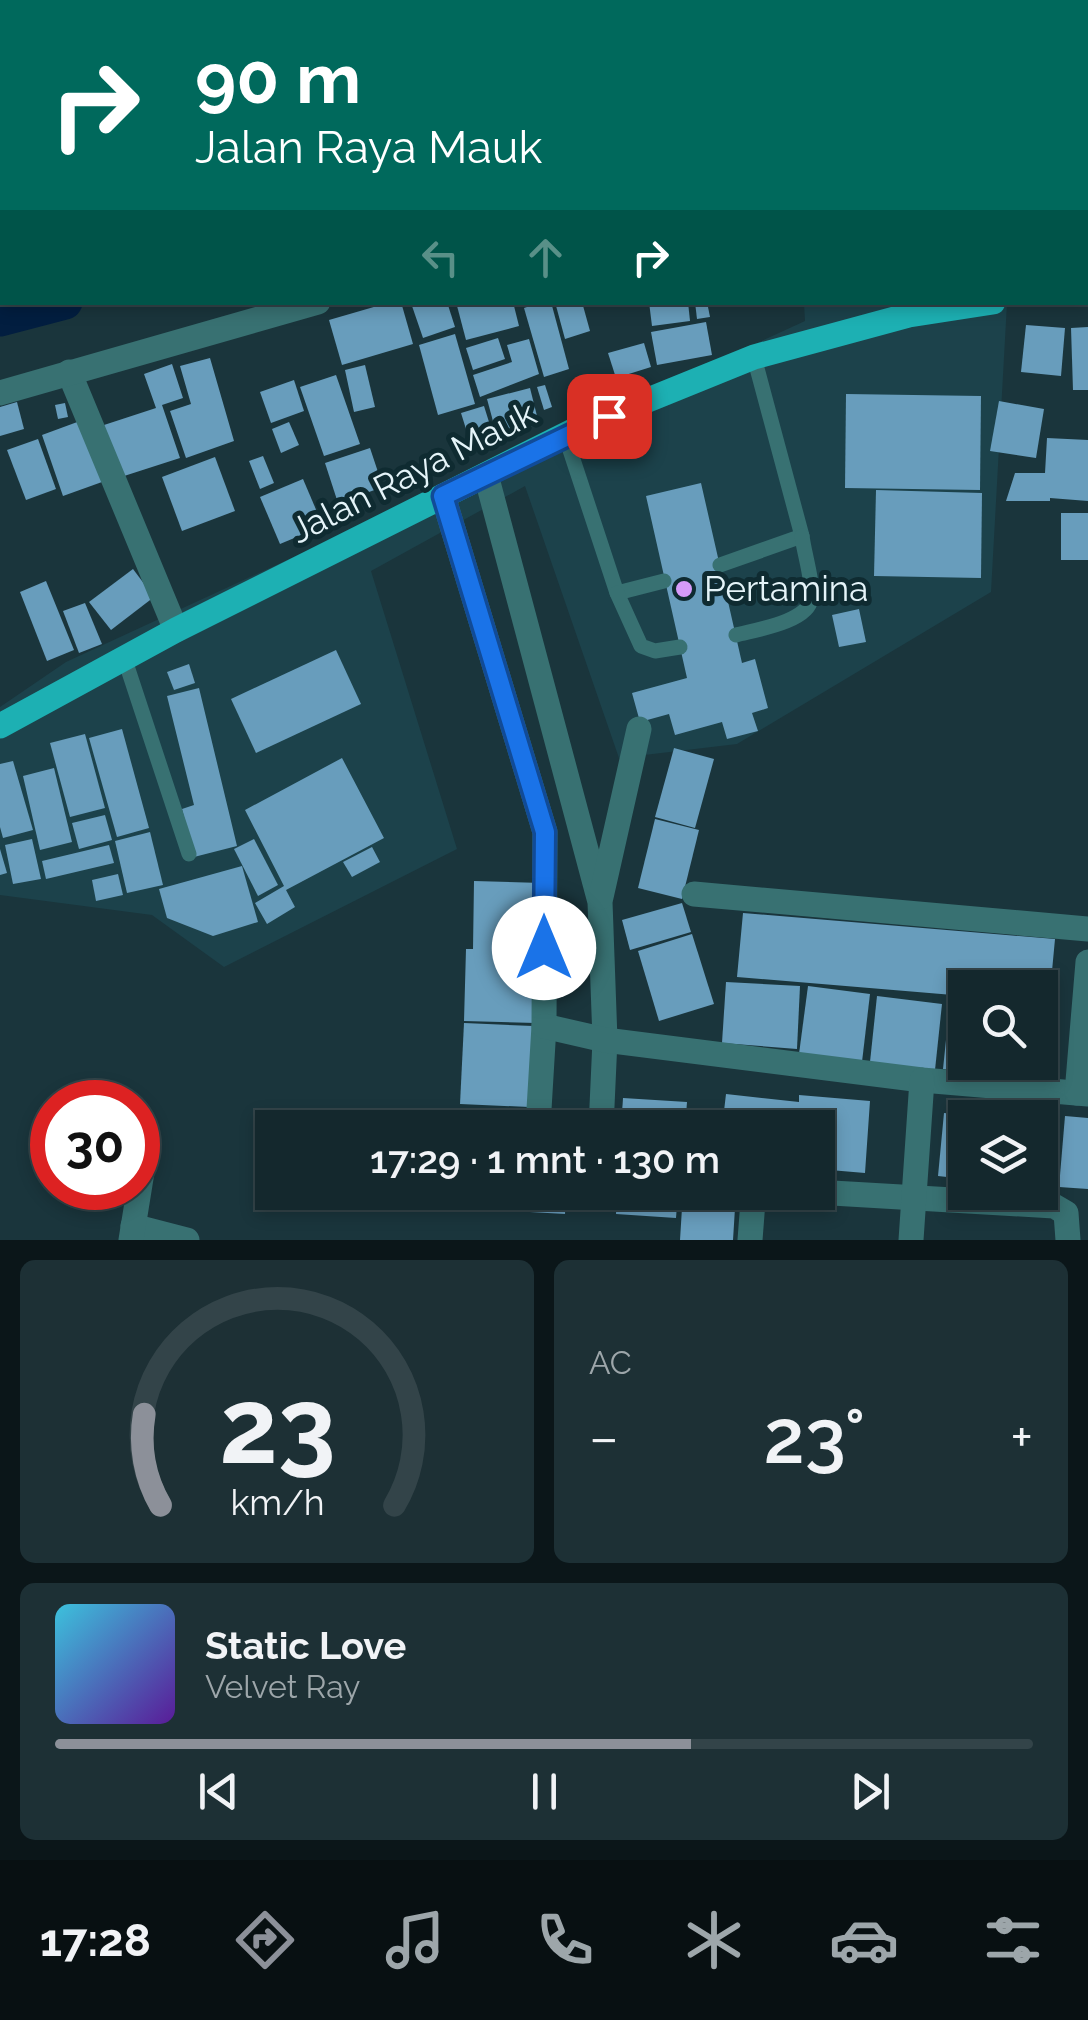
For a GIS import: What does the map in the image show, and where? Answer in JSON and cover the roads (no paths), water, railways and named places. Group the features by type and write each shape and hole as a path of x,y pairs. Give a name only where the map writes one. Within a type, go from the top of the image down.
{"main road":[{"name":"Jalan Raya Mauk","path":"0,726 176,630 565,435 754,357 901,309 954,305"}],"street":[{"path":"0,393 307,305"},
{"path":"68,372 176,630"},
{"path":"486,474 600,902 605,1040 602,1110"},
{"path":"443,496 545,832 544,1026 539,1110"},
{"path":"600,902 640,729"},
{"path":"545,832 579,824"},
{"path":"694,894 1088,929"},
{"path":"544,1026 605,1040 922,1080 1083,1094 1088,962"},
{"path":"912,1240 922,1080"},
{"path":"835,1193 1054,1206 1066,1213 1068,1240"},
{"path":"750,1240 752,1210"},
{"path":"132,1233 187,1240"}],"lane":[{"path":"736,635 796,618 812,600 802,536 754,357"},
{"path":"565,435 618,593 641,646 655,651 680,647"},
{"path":"720,565 802,536"},
{"path":"618,593 664,581"},
{"path":"124,657 188,854"}],"waterway":[{"path":"0,319 54,305"}],"place":[{"name":"Pertamina","path":"684,589"}]}
